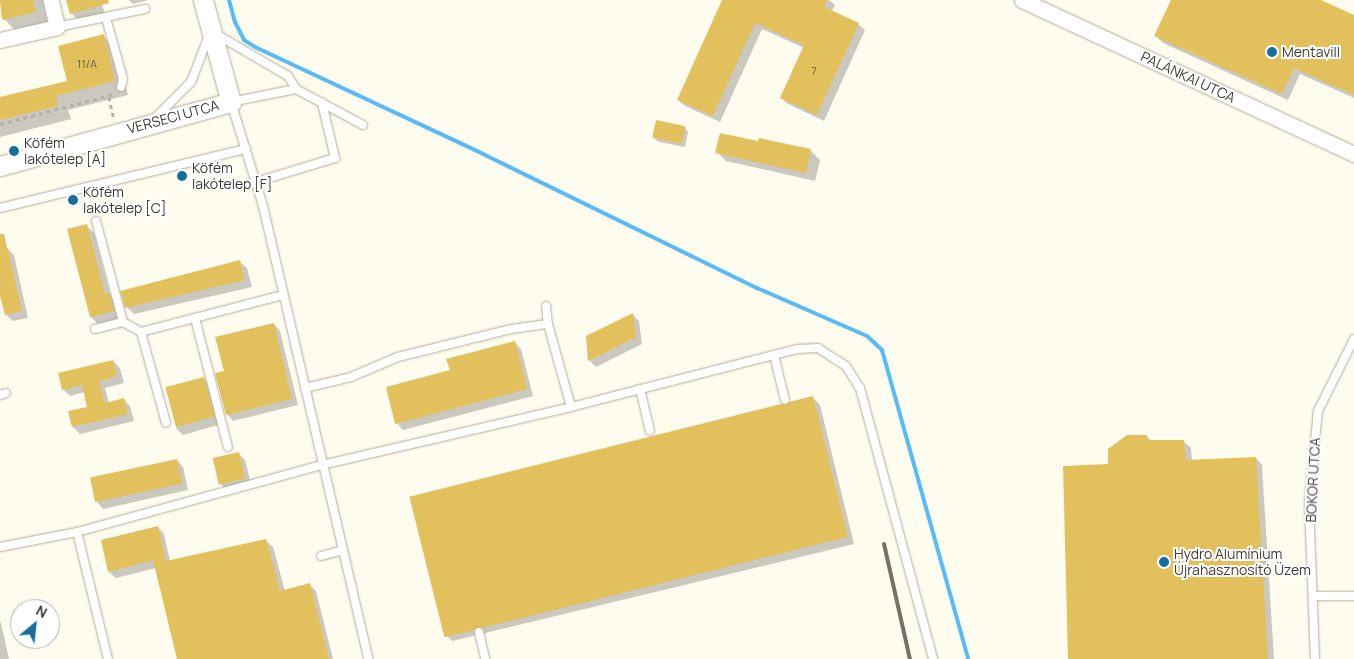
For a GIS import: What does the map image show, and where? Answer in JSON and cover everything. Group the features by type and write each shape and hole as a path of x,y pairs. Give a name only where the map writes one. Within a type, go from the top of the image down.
{"street":[{"path":"0,40 57,27 51,0"},
{"path":"203,0 231,102"},
{"name":"PALÁNKAI UTCA","path":"1022,0 1354,154"},
{"name":"VERSECI UTCA","path":"0,166 152,122 231,102"}],"lane":[{"path":"57,27 145,9"},
{"path":"106,18 123,79 121,87"},
{"path":"152,122 190,82 211,31 288,76 296,88 363,125"},
{"path":"296,88 231,102 256,182 368,659"},
{"path":"256,182 335,158 322,103"},
{"path":"0,208 246,149"},
{"path":"96,222 123,322"},
{"path":"95,329 123,322 141,332 283,295"},
{"path":"546,306 548,324 571,407"},
{"path":"195,318 228,447"},
{"path":"305,388 351,377 398,357 511,329 548,324"},
{"path":"141,332 166,423"},
{"name":"BOKOR UTCA","path":"1315,659 1309,502 1318,412 1354,339"},
{"path":"0,547 77,532 322,465 571,407 797,349 818,348 846,366 860,388 932,659"},
{"path":"774,355 785,400"},
{"path":"640,389 650,431"},
{"path":"77,532 108,659"},
{"path":"321,556 343,550"},
{"path":"1313,596 1354,596"},
{"path":"479,632 485,659"}],"path":[{"path":"0,124 109,97 121,87"},
{"path":"109,97 114,120"}],"building":[{"path":"0,0 33,0 36,12 2,20"},
{"path":"66,0 108,0 109,3 70,14"},
{"path":"722,0 827,0 824,7 859,23 817,115 780,98 804,45 755,23 713,116 677,100"},
{"name":"Mentavill","path":"1171,0 1321,0 1354,15 1354,95 1294,68 1282,94 1154,36"},
{"path":"104,34 115,81 56,96 58,106 0,120 0,97 67,81 58,46"},
{"path":"656,120 685,126 682,144 652,138"},
{"path":"720,133 758,141 759,138 811,149 806,173 715,153"},
{"path":"87,224 105,295 110,293 114,311 90,317 67,229"},
{"path":"0,234 4,234 22,311 5,315 0,296"},
{"path":"240,260 245,280 125,308 120,291"},
{"path":"633,313 636,337 588,361 586,336"},
{"path":"274,323 292,399 226,415 215,373 224,371 215,337"},
{"path":"515,341 527,389 395,424 386,387 450,370 446,359"},
{"path":"113,360 117,376 99,381 105,403 124,398 128,414 72,427 68,411 87,407 82,385 62,390 58,373"},
{"path":"204,377 215,417 176,427 165,387"},
{"path":"813,396 848,537 444,637 409,497"},
{"name":"Hydro Alumínium Újrahasznosító Üzem","path":"1127,435 1147,435 1148,440 1184,440 1186,460 1256,457 1268,659 1068,659 1063,466 1108,464 1108,449"},
{"path":"239,452 245,478 219,484 213,458"},
{"path":"177,459 182,483 95,502 90,478"},
{"path":"158,526 166,561 266,539 280,591 310,583 329,659 177,659 153,560 108,572 101,540"}],"waterway":[{"path":"229,0 235,22 244,40 255,47 477,151 757,288 867,336 882,350 968,659"}],"railway":[{"path":"884,544 910,659"}],"place":[{"name":"Mentavill","path":"1272,52"},
{"name":"Köfém lakótelep [A]","path":"14,151"},
{"name":"Köfém lakótelep [F]","path":"182,176"},
{"name":"Köfém lakótelep [C]","path":"73,200"},
{"name":"Hydro Alumínium Újrahasznosító Üzem","path":"1164,562"}]}
